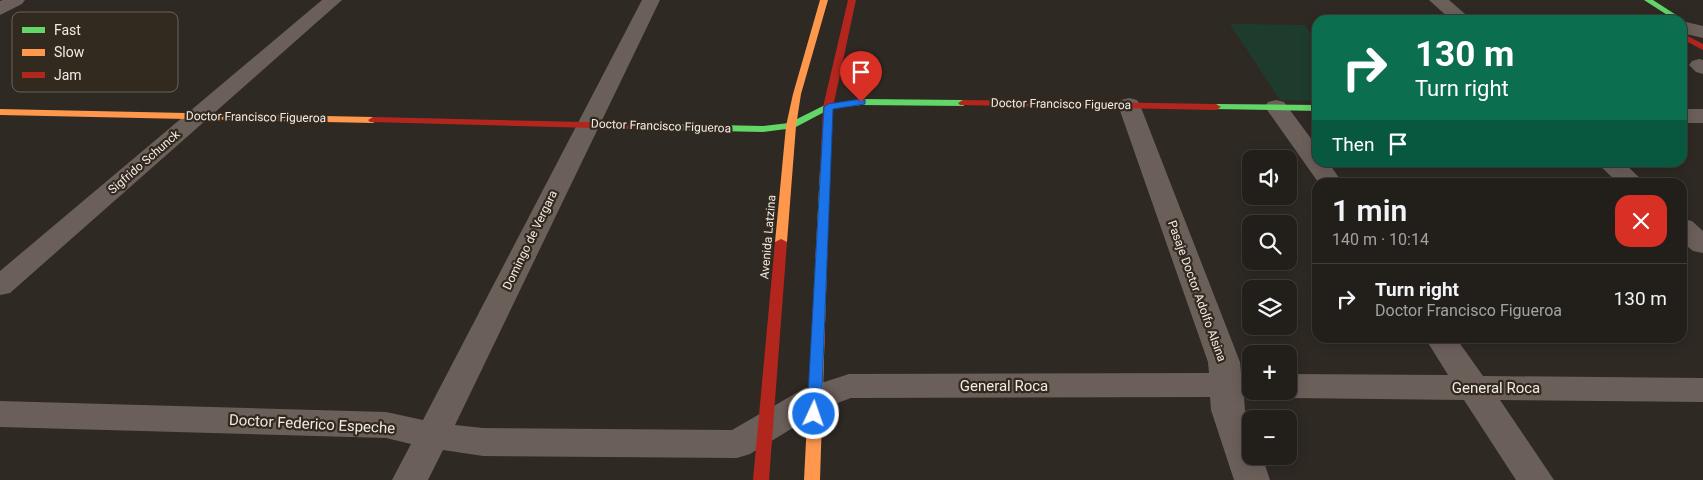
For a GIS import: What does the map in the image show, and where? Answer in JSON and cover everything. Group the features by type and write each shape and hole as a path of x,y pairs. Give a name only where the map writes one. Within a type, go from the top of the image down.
{"street":[{"path":"0,9 16,0"},
{"name":"Sigfrido Schunck","path":"0,286 333,0"},
{"name":"Domingo de Vergara","path":"410,480 651,0"},
{"name":"Avenida Latzina","path":"761,480 791,126 797,94 824,0"},
{"path":"812,480 828,107 852,0"},
{"path":"1438,0 1456,15"},
{"path":"1648,0 1666,15"},
{"path":"1636,5 1651,15"},
{"name":"Doctor Francisco Figueroa","path":"0,112 763,129 791,126 828,107 861,102 1312,108"},
{"name":"Pasaje Doctor Adolfo Alsina","path":"1128,105 1224,362 1239,385 1228,410 1252,480"},
{"path":"1276,107 1312,157"},
{"path":"1687,116 1703,116"},
{"path":"1319,167 1327,178"},
{"path":"1614,167 1626,178"},
{"path":"1687,231 1703,245"},
{"path":"1444,343 1476,388 1536,480"},
{"name":"General Roca","path":"767,425 815,398 848,386 1239,385"},
{"name":"General Roca","path":"1297,386 1703,390"},
{"name":"Doctor Federico Espeche","path":"0,414 386,424 433,435 483,442 737,444 767,425"}],"green space":[{"path":"1230,24 1305,25 1312,34 1312,101 1280,100"}],"traffic: fast":[{"path":"1648,0 1672,15"},
{"path":"670,127 763,129 791,126 828,107 861,102 963,103"},
{"path":"1216,107 1312,108"}],"traffic: slow":[{"path":"781,242 791,126 797,94 824,0"},
{"path":"0,112 373,120"},
{"path":"812,480 825,170"}],"traffic: jam":[{"path":"825,170 828,107 852,0"},
{"path":"1687,38 1703,48"},
{"path":"963,103 1216,107"},
{"path":"373,120 670,127"},
{"path":"761,480 781,242"}],"route":[{"path":"814,414 828,107 861,102"}]}
